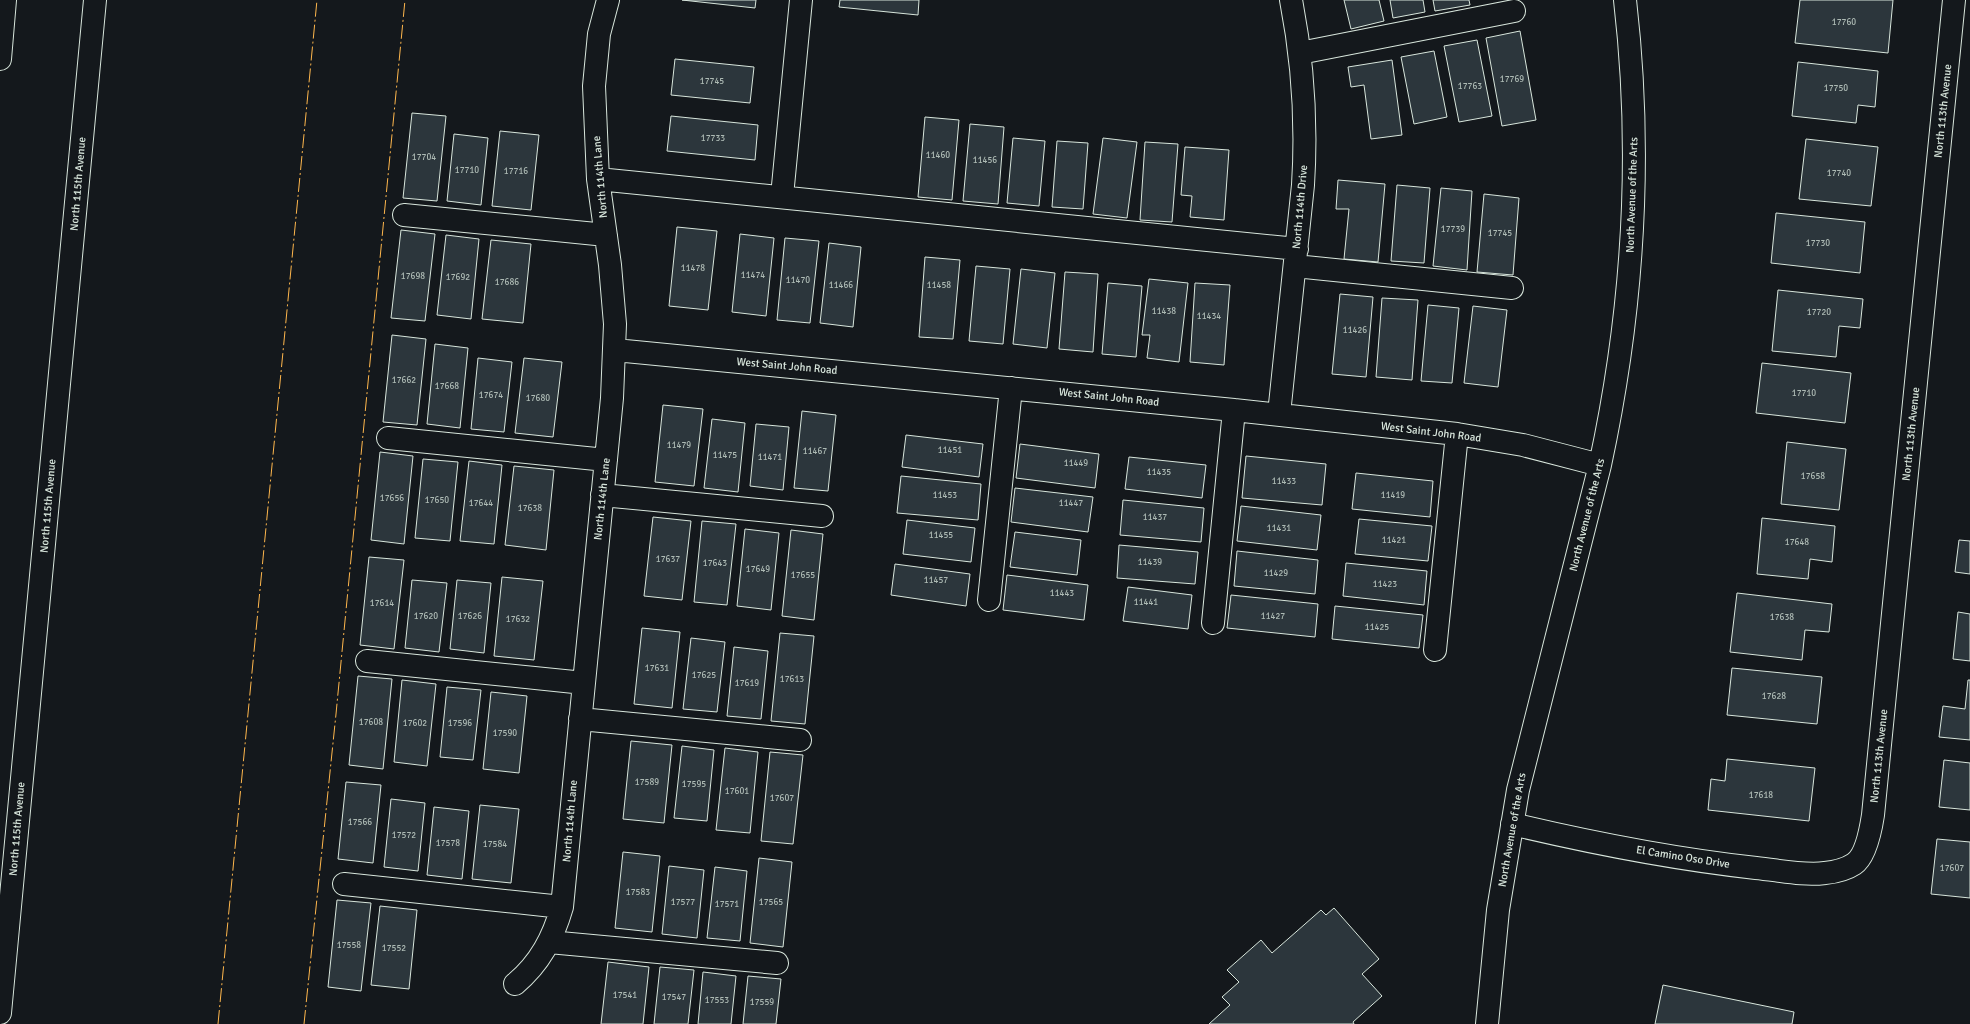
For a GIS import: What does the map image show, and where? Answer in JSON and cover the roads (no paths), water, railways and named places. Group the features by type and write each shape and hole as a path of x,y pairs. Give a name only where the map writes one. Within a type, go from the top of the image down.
{"street":[{"path":"0,59 5,0"},
{"name":"North 115th Avenue","path":"0,1012 95,0"},
{"name":"North 114th Lane","path":"515,984 527,974 550,942 562,907 606,460 615,350 613,288 598,179 594,86 599,34 608,0"},
{"path":"782,196 801,0"},
{"name":"North 114th Drive","path":"1279,414 1296,257 1305,152 1306,117 1300,53 1291,0"},
{"name":"North Avenue of the Arts","path":"1487,1024 1498,910 1512,824 1528,748 1600,465 1622,342 1634,201 1633,86 1626,0"},
{"name":"North 113th Avenue","path":"1855,863 1864,849 1871,831 1873,815 1954,0"},
{"path":"1300,53 1514,11"},
{"path":"598,179 782,196 1296,257 1512,288"},
{"path":"404,215 606,235"},
{"name":"West Saint John Road","path":"615,350 1279,414 1457,434 1523,445 1600,465"},
{"path":"989,600 1011,388"},
{"path":"1213,623 1234,410"},
{"path":"1436,650 1457,434"},
{"path":"388,438 606,460"},
{"path":"602,495 822,516"},
{"path":"367,661 584,683"},
{"path":"580,719 800,740"},
{"name":"El Camino Oso Drive","path":"1512,824 1587,841 1734,865 1824,873 1842,870 1855,863"},
{"path":"344,884 562,907"},
{"path":"550,942 776,963"}]}
